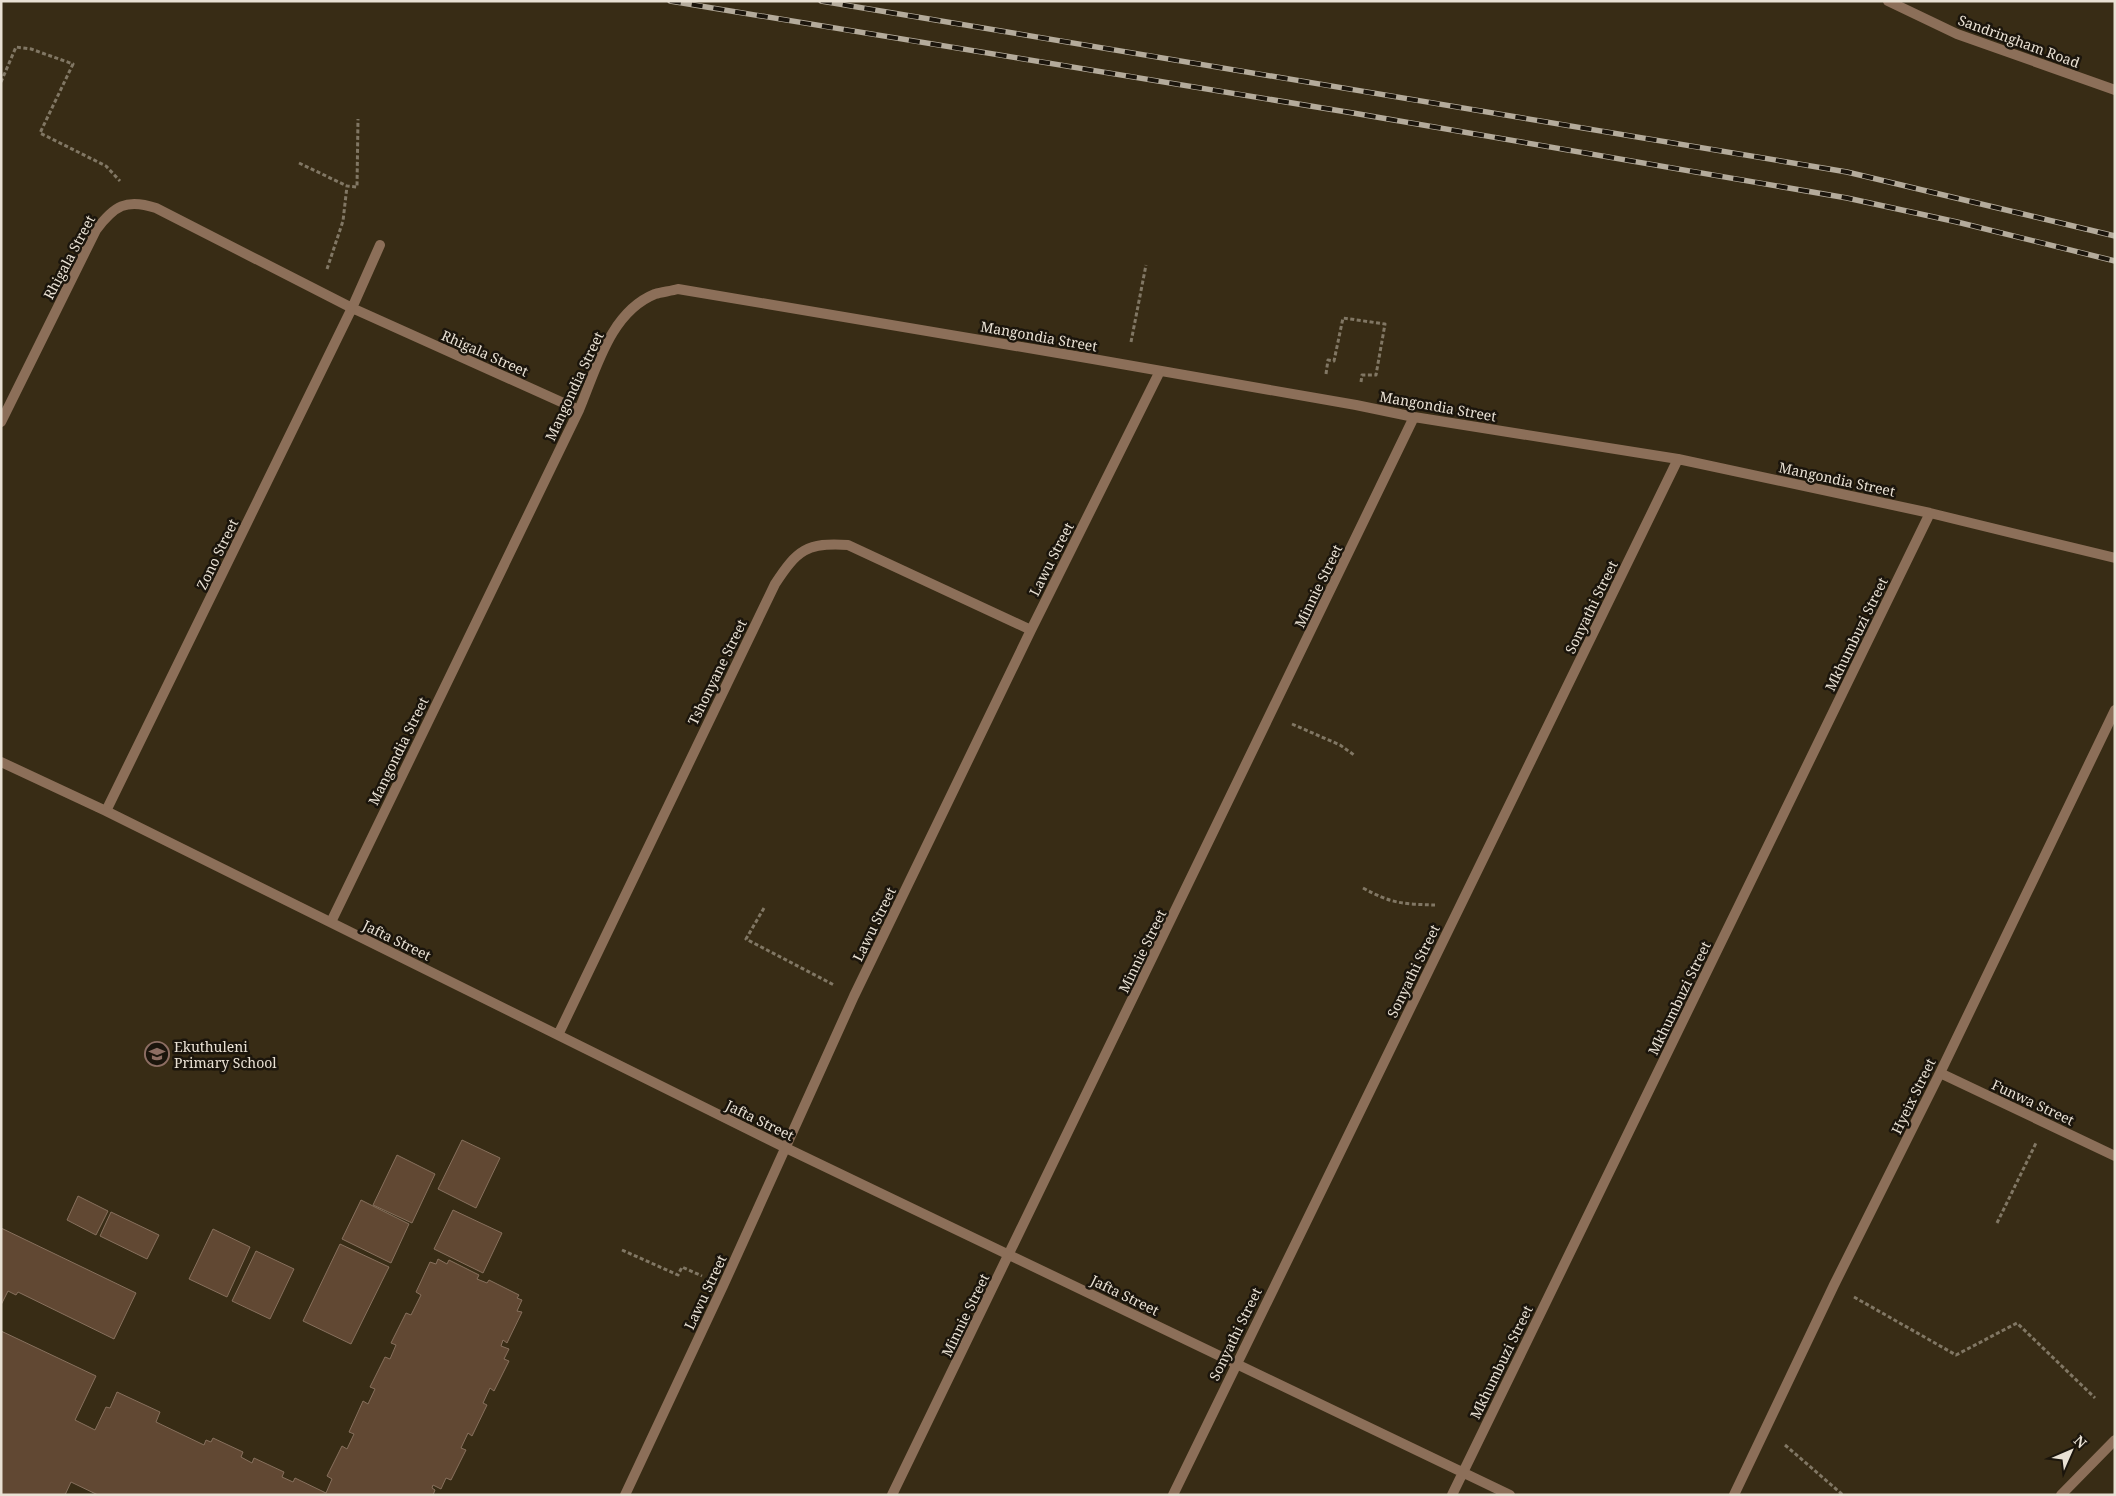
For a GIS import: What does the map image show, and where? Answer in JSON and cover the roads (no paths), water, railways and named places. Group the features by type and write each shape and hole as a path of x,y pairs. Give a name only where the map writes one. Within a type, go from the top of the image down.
{"street":[{"name":"Sandringham Road","path":"1888,1 1957,34 2115,90"},
{"name":"Rhigala Street","path":"1,422 96,230 116,208 127,204 142,203 156,208 352,308 579,410"},
{"path":"352,308 380,245"},
{"name":"Mangondia Street","path":"330,922 579,410 608,340 621,321 635,307 655,294 678,289 1356,405 1414,418 1678,459 1930,513 2115,558"},
{"name":"Zono Street","path":"106,812 352,308"},
{"name":"Lawu Street","path":"625,1495 723,1286 854,996 1031,630 1160,371"},
{"name":"Minnie Street","path":"892,1495 1010,1255 1414,418"},
{"name":"Sonyathi Street","path":"1173,1495 1678,459"},
{"name":"Mkhumbuzi Street","path":"1452,1495 1930,513"},
{"name":"Tshonyane Street","path":"558,1035 774,584 789,562 805,549 826,543 848,545 1031,630"},
{"name":"Hyeix Street","path":"1734,1495 1834,1285 1940,1073 2115,710"},
{"name":"Jafta Street","path":"1,762 330,922 786,1148 1510,1495"},
{"name":"Funwa Street","path":"1940,1073 2115,1156"},
{"path":"2061,1495 2115,1440"}],"railway":[{"path":"670,1 1353,113 1847,198 1957,222 2115,261"},
{"path":"821,1 1847,172 2115,236"}],"place":[{"name":"Ekuthuleni Primary School","path":"157,1054"}]}
